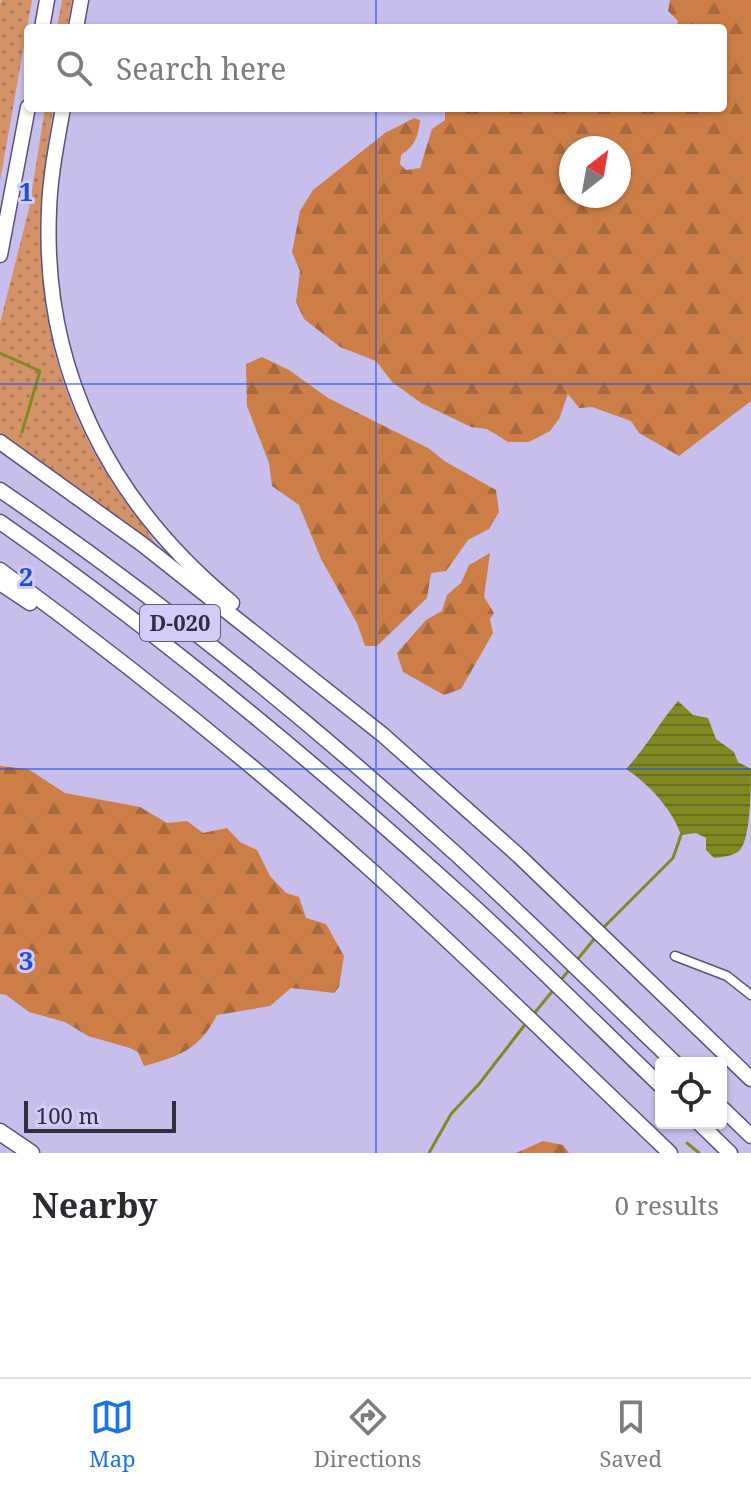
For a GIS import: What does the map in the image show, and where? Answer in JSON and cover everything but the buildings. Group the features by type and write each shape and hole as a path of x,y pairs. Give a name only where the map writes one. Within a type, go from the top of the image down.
{"highway":[{"path":"43,24 47,0"},
{"path":"77,24 81,0"},
{"path":"0,255 27,112"},
{"path":"62,112 49,209 53,302 78,399 101,448 130,497 181,558 344,697 519,856 751,1079"},
{"path":"0,442 142,544 383,735"},
{"name":"D-020","path":"0,490 181,623 354,764 455,853 669,1057"},
{"name":"D-020","path":"0,522 192,665 335,783 463,896 655,1080"},
{"path":"0,570 99,645 307,814 465,956 670,1153"},
{"path":"0,583 99,645"},
{"path":"727,1113 751,1136"},
{"path":"705,1129 730,1153"},
{"path":"0,1132 31,1153"},
{"path":"0,1145 13,1153"}],"street":[{"path":"675,956 727,976 751,995"}],"shaded area":[{"path":"2,0 32,0 28,24 24,24 24,45 0,181"},
{"path":"62,0 72,0 68,24 58,24"},
{"path":"44,112 52,112 42,225 45,301 52,339 62,377 85,434 117,490 156,545 0,434 0,323 29,209"},
{"path":"678,701 693,715 708,718 716,739 734,752 738,762 751,769 746,836 739,851 734,854 714,858 706,850 706,838 696,833 681,835 659,798 626,769"}],"green space":[{"path":"670,0 751,0 751,401 679,456 639,433 631,421 592,407 579,408 568,394 559,419 550,431 529,442 508,442 487,429 471,427 421,403 392,382 376,361 340,347 304,319 296,302 300,271 292,252 300,211 313,190 385,133 414,118 420,120 417,136 401,155 400,164 406,170 420,168 432,129 445,120 445,112 727,112 727,24 677,24 678,21 668,11"},
{"path":"262,357 289,370 328,398 428,448 446,462 496,490 499,512 489,529 468,540 446,571 431,573 427,598 377,646 365,646 357,623 321,559 299,505 272,486 269,463 247,406 246,364"},
{"path":"490,553 484,597 494,613 490,619 493,633 461,689 444,695 403,672 397,653 426,620 442,611 447,595 461,583 469,565"},
{"path":"0,766 28,769 65,793 140,807 167,823 187,821 203,833 227,828 240,842 257,850 270,876 286,893 299,897 306,918 326,924 344,956 339,987 334,993 291,988 270,1006 217,1015 203,1036 187,1050 144,1066 138,1052 130,1048 88,1036 65,1022 29,1012 0,994"},
{"path":"543,1141 563,1145 569,1153 516,1153"}],"waterway":[{"path":"0,353 40,371 22,432"},
{"path":"602,929 673,858 681,835"},
{"path":"577,960 595,938"},
{"path":"559,982 570,969"},
{"path":"532,1016 555,988"},
{"path":"429,1153 451,1114 479,1084 527,1022"},
{"path":"687,1143 699,1153"}]}
